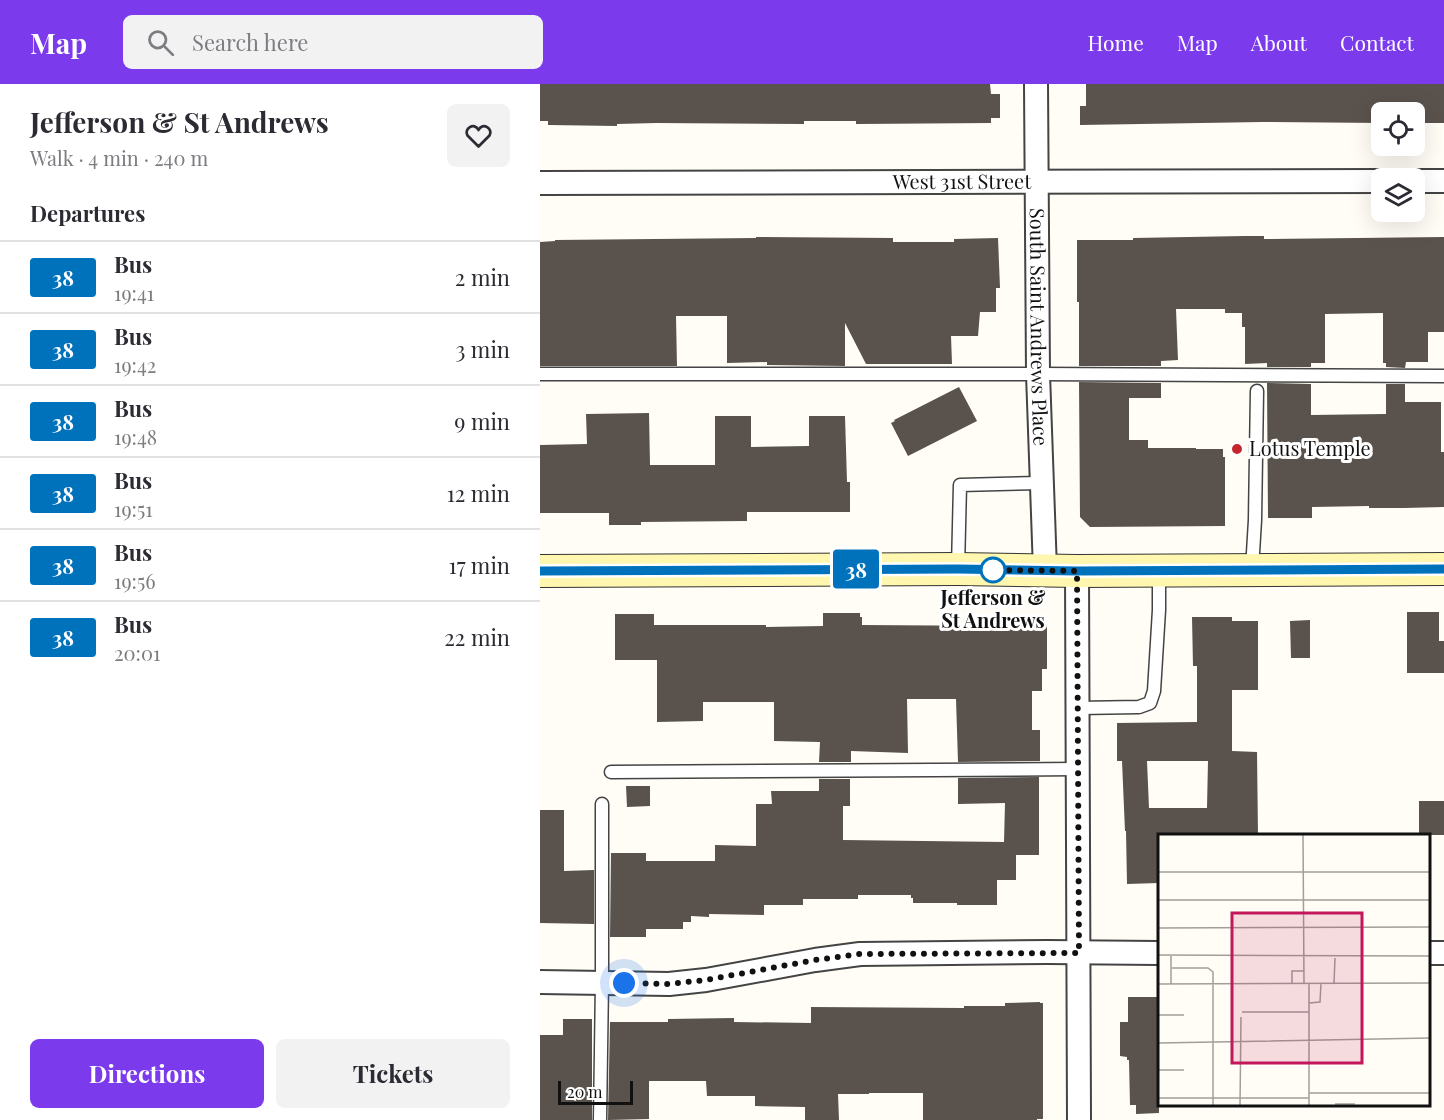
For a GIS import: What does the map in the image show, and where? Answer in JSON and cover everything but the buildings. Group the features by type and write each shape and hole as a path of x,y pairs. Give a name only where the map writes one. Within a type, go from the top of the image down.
{"main road":[{"path":"540,571 1444,569"}],"street":[{"name":"South Saint Andrews Place","path":"1036,84 1038,374 1044,570"},
{"name":"West 31st Street","path":"540,183 1371,181"},
{"path":"1425,181 1444,181"},
{"path":"1077,571 1079,1120"},
{"path":"540,982 669,984 860,954 1158,953"}],"lane":[{"path":"540,374 1444,376"},
{"path":"1252,570 1257,391"},
{"path":"958,569 960,485 1041,483"},
{"path":"1078,708 1139,707 1150,703 1154,692 1159,570"},
{"path":"611,772 1078,769"},
{"path":"600,1120 602,804"}],"bus line":[{"name":"38","path":"540,571 1444,569"}],"place":[{"name":"Lotus Temple","path":"1237,449"},
{"name":"Jefferson & St Andrews","path":"993,570"}],"route":[{"path":"624,983 669,984 706,980 860,954 1079,953 1077,571 993,570"}]}
